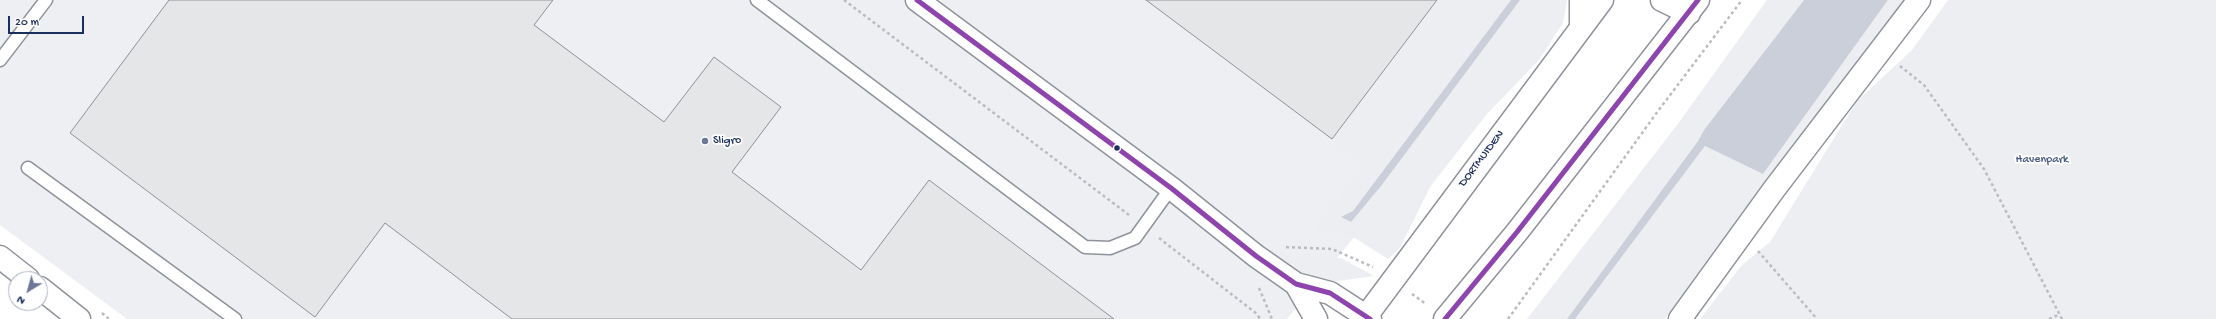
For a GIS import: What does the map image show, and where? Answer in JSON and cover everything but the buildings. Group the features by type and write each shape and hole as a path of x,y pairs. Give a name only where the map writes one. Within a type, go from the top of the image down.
{"main road":[{"path":"917,0 1171,188 1256,256 1296,284 1330,293 1367,318"},
{"path":"1581,0 1581,27"},
{"name":"DORTMUIDEN","path":"1367,318 1392,279 1602,0"},
{"path":"1445,319 1517,232 1688,4 1662,0"},
{"path":"1680,319 1742,233 1919,0"},
{"path":"0,257 18,271"},
{"path":"1296,284 1316,319"},
{"path":"48,294 79,319"}],"lane":[{"path":"0,60 46,0"},
{"path":"757,0 1085,247 1110,248 1135,238 1171,188"},
{"path":"28,168 235,319"}],"path":[{"path":"844,0 1144,226 1257,314 1260,319"},
{"path":"1508,319 1658,111 1742,0"},
{"path":"1881,51 1924,85 1984,169 2062,319"},
{"path":"1742,233 1817,319"},
{"path":"1256,256 1276,247 1332,249 1366,263 1392,279 1445,319"},
{"path":"2050,319 2060,314"}],"shaded area":[{"path":"0,0 1548,0 1287,319 127,319 0,225"},
{"path":"1511,0 1520,0 1381,186 1351,222 1341,217 1353,211"},
{"path":"1804,0 1888,0 1763,174 1705,146 1575,319 1567,319 1698,141 1704,130"}],"green space":[{"path":"1437,0 1511,0 1353,211 1342,217 1345,220 1351,221 1381,186 1520,0 1567,0 1563,23 1539,60 1487,114 1430,187 1400,248 1388,259 1355,238 1338,232 1312,233 1363,166 1332,139"},
{"path":"1767,0 1804,0 1704,130 1698,141 1567,319 1527,319 1677,125"},
{"path":"1888,0 1906,0 1665,319 1575,319 1705,146 1763,174"},
{"name":"Havenpark","path":"1948,0 2216,0 2216,319 1700,319 1741,266 1770,242 1857,101 1912,50"},
{"path":"1279,254 1341,258 1374,276 1332,282 1309,275"}],"transit line":[{"path":"917,0 1171,188 1256,256 1296,284 1330,293 1370,319"},
{"path":"1445,319 1517,232 1698,0"}],"place":[{"name":"Sligro","path":"705,141"}]}
